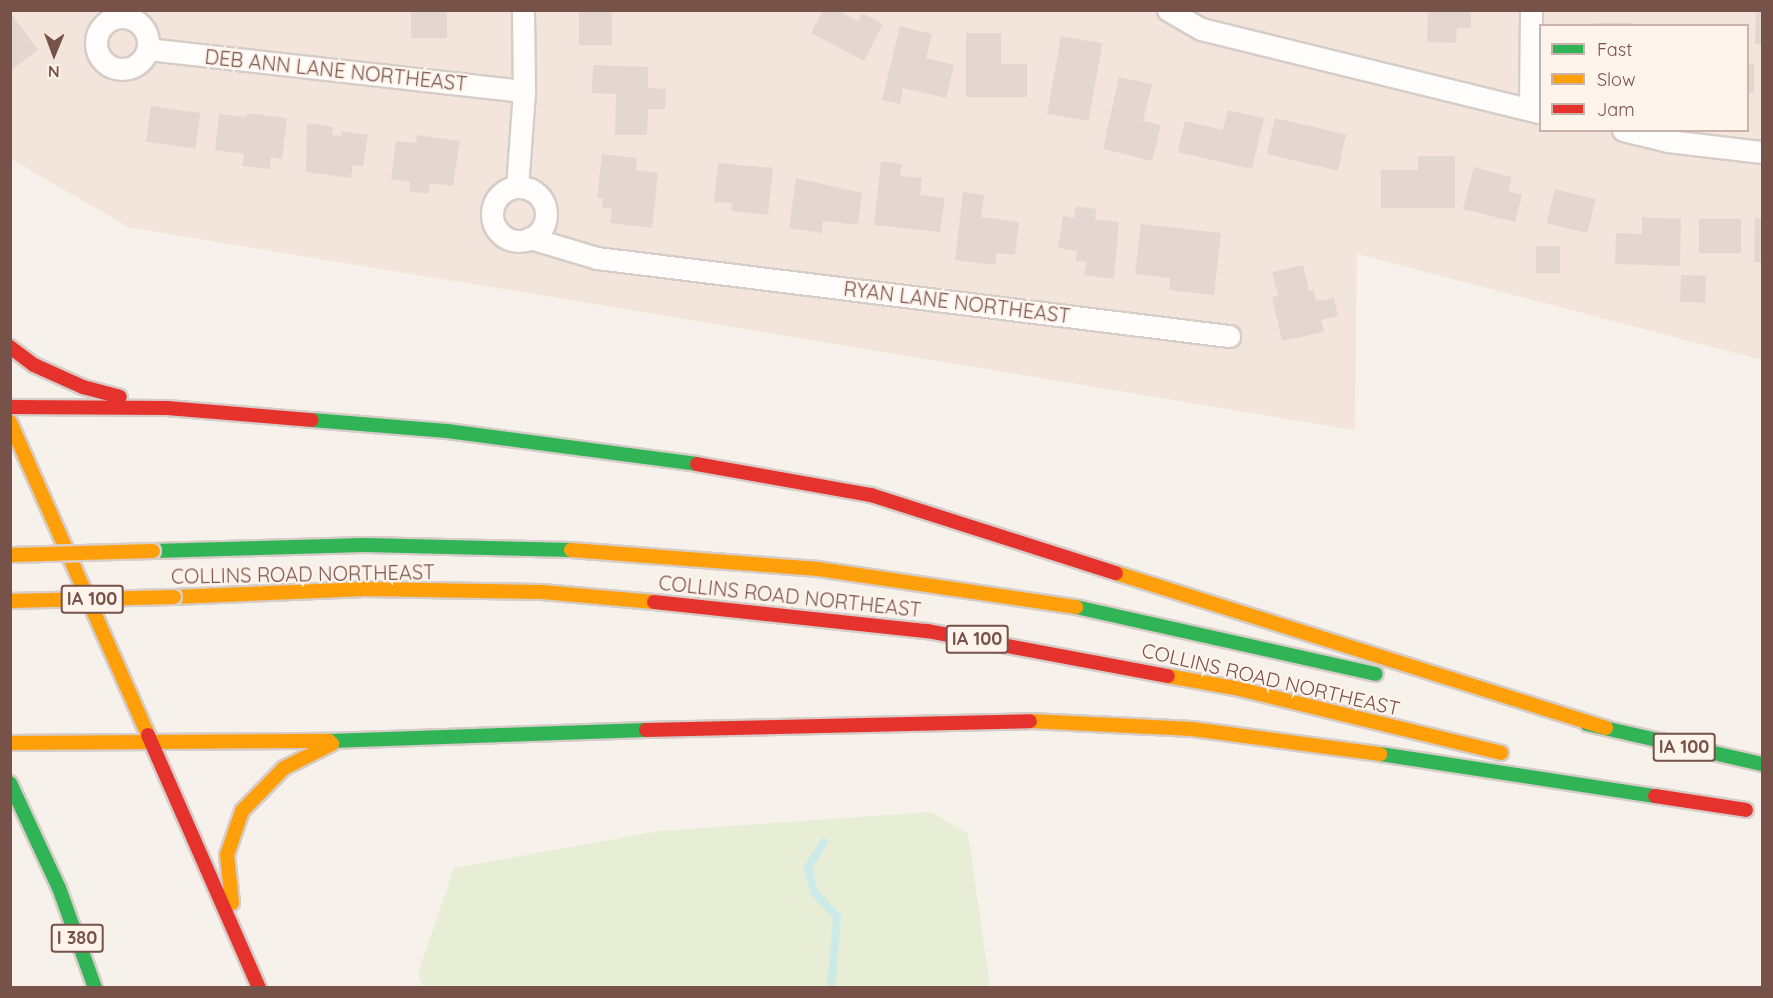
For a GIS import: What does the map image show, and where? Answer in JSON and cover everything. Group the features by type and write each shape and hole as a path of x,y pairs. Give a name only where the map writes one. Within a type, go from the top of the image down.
{"highway":[{"path":"10,347 34,365 83,387 168,408"},
{"path":"10,407 168,408 447,431 621,452 871,495 1606,728"},
{"path":"10,422 147,740 258,986"},
{"name":"COLLINS ROAD NORTHEAST","path":"10,555 365,545 545,548 818,569 1095,610 1386,676"},
{"name":"COLLINS ROAD NORTHEAST","path":"10,601 364,589 542,592 813,616 927,631 1235,688 1514,757"},
{"name":"COLLINS ROAD NORTHEAST","path":"1409,682 1762,764"},
{"path":"10,743 147,740 339,741 982,719 1105,723 1192,729 1352,750 1746,810"},
{"path":"258,986 227,879 232,833 253,796 284,768 339,741"},
{"name":"IA 100","path":"1537,762 1762,813"},
{"name":"I 380","path":"10,783 59,888 96,987"},
{"path":"59,888 105,987"}],"street":[{"path":"517,188 524,91 523,10"},
{"path":"1168,10 1202,29 1535,111 1531,10"},
{"name":"DEB ANN LANE NORTHEAST","path":"148,48 524,91"},
{"path":"1631,132 1668,141 1762,152"},
{"path":"517,188 534,192 544,207 543,225 530,238 512,240 494,224 496,200 517,188"},
{"name":"RYAN LANE NORTHEAST","path":"530,238 597,258 1229,336"}],"shaded area":[{"path":"11,11 1762,11 1762,360 1357,254 1355,430 128,227 11,159"}],"green space":[{"path":"931,812 968,834 990,987 423,988 418,973 454,868 659,831"}],"building":[{"path":"411,10 447,10 447,38 411,38"},
{"path":"579,10 612,10 612,45 579,45"},
{"path":"823,10 838,10 858,21 862,13 883,24 864,61 811,33"},
{"path":"1428,10 1471,10 1471,28 1457,28 1456,43 1427,42"},
{"path":"1756,10 1762,10 1762,45 1755,44"},
{"path":"10,12 38,50 10,71"},
{"path":"1634,23 1634,24 1594,24"},
{"path":"900,26 932,34 926,58 954,65 946,98 903,88 900,104 882,100"},
{"path":"966,33 1001,33 1001,64 1027,64 1027,97 966,97"},
{"path":"1061,36 1102,43 1089,121 1047,114"},
{"path":"1749,64 1754,64 1754,93 1749,93"},
{"path":"593,65 648,67 648,88 666,89 665,109 648,109 647,135 615,135 616,94 592,93"},
{"path":"1119,77 1152,84 1143,121 1161,125 1152,161 1103,149"},
{"path":"151,106 201,113 196,149 146,142"},
{"path":"1228,110 1264,118 1252,169 1178,152 1185,121 1223,130"},
{"path":"247,113 287,118 282,159 271,157 270,169 242,166 244,154 215,150 219,114 246,117"},
{"path":"1275,118 1346,134 1338,170 1267,154"},
{"path":"307,123 333,127 332,135 341,136 341,131 368,135 363,166 353,165 351,178 306,172"},
{"path":"417,135 460,141 453,186 430,183 428,194 409,191 410,182 391,179 396,141 416,143"},
{"path":"602,154 637,158 636,170 658,173 652,228 610,223 612,209 602,208 603,198 597,198"},
{"path":"1418,156 1455,156 1455,208 1381,208 1381,170 1418,170"},
{"path":"881,161 902,164 900,176 922,178 920,195 945,198 940,232 874,225"},
{"path":"718,163 773,168 768,215 731,211 732,203 714,202"},
{"path":"1474,167 1512,177 1508,191 1522,195 1515,222 1463,209"},
{"path":"796,178 862,193 858,225 823,221 822,233 789,228"},
{"path":"1555,189 1596,199 1587,233 1547,223"},
{"path":"963,192 984,195 981,217 1019,222 1015,255 997,253 995,265 955,260"},
{"path":"1076,206 1096,209 1095,219 1119,222 1114,279 1084,275 1086,262 1076,261 1077,251 1058,248 1063,216 1074,218"},
{"path":"1642,217 1681,219 1680,266 1615,264 1616,233 1642,234"},
{"path":"1755,218 1762,219 1762,262 1754,262"},
{"path":"1699,219 1741,219 1741,253 1699,253"},
{"path":"1141,224 1221,233 1214,295 1169,290 1170,278 1135,274"},
{"path":"1536,246 1560,246 1560,273 1536,273"},
{"path":"1303,265 1309,291 1314,290 1316,301 1334,298 1338,316 1321,320 1324,332 1282,341 1272,297 1278,296 1272,272"},
{"path":"1681,275 1706,276 1705,303 1680,302"}],"waterway":[{"path":"824,842 808,868 814,892 837,917 831,988"}],"traffic: fast":[{"path":"312,420 447,431 697,464"},
{"path":"153,551 365,545 571,550"},
{"path":"1076,607 1376,674"},
{"path":"1587,724 1762,764"},
{"path":"329,741 646,730"},
{"path":"1380,754 1655,796"},
{"path":"10,783 59,888 95,988"}],"traffic: slow":[{"path":"10,422 148,735"},
{"path":"571,550 818,569 1076,607"},
{"path":"10,555 153,551"},
{"path":"1116,573 1606,728"},
{"path":"174,597 365,589 542,592 654,602"},
{"path":"10,601 174,597"},
{"path":"1168,676 1235,688 1501,753"},
{"path":"1030,721 1192,729 1380,754"},
{"path":"10,743 329,741"},
{"path":"232,903 227,855 242,811 284,768 332,744"}],"traffic: jam":[{"path":"10,347 34,365 83,387 120,397"},
{"path":"10,407 168,408 312,420"},
{"path":"697,464 871,495 1116,573"},
{"path":"654,602 927,631 1168,676"},
{"path":"646,730 1030,721"},
{"path":"148,735 259,988"},
{"path":"1655,796 1746,810"}]}
